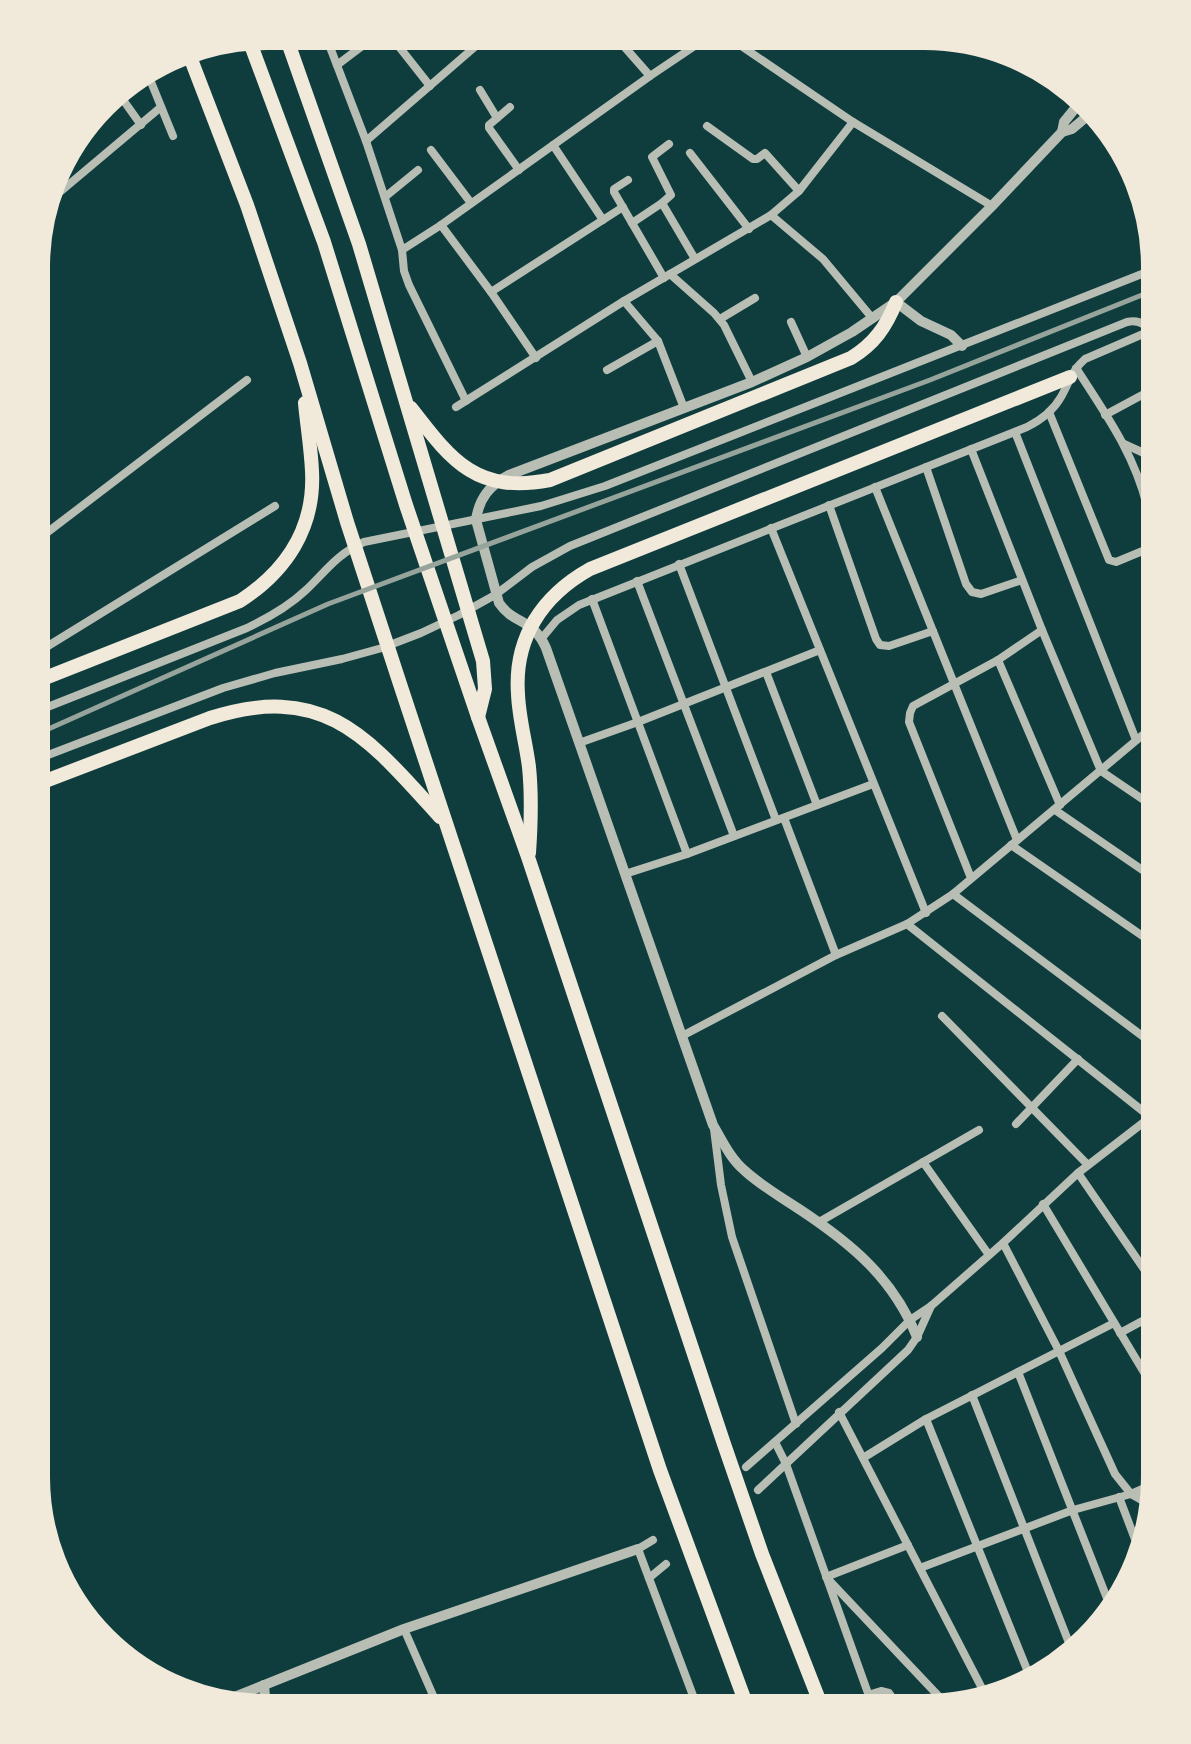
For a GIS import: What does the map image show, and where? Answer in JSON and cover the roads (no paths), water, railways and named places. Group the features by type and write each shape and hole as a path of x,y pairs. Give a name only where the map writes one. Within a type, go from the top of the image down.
{"highway":[{"path":"290,48 363,258 483,661 485,689 478,717"},
{"path":"252,49 324,242 406,505 528,857 724,1444 762,1554 818,1696"},
{"path":"192,62 247,205 300,363 347,522 660,1470 743,1696"},
{"path":"405,399 450,457 465,467 497,481 515,484 550,480 851,358 868,347 882,331 896,302"},
{"path":"48,677 240,601 275,574 300,537 312,494 300,363"},
{"path":"528,857 531,795 517,676 526,638 545,605 558,591 590,569 1073,372"},
{"path":"48,780 236,710 262,706 289,707 329,718 364,738 446,823"}],"street":[{"path":"330,48 385,197 402,250 402,264 409,285 466,401"},
{"path":"337,65 359,48"},
{"path":"400,48 430,86"},
{"path":"366,141 474,48"},
{"path":"625,48 650,76"},
{"path":"402,250 692,48"},
{"path":"744,48 853,122 992,206"},
{"path":"151,81 173,136"},
{"path":"480,90 497,118"},
{"path":"124,101 141,125"},
{"path":"62,190 161,107"},
{"path":"510,107 489,128 519,170"},
{"path":"1062,132 1064,122 1075,109"},
{"path":"917,1337 895,1294 877,1271 819,1222 743,1170 713,1125 542,638 529,624 508,613 499,603 476,520 477,510 486,493 500,480 752,382 807,357 873,319 896,302 1062,132 1072,129 1084,118"},
{"path":"456,407 624,301 771,215 799,191 853,122"},
{"path":"707,126 753,159 765,153 799,191"},
{"path":"632,223 671,195 652,157 669,144"},
{"path":"553,145 603,220"},
{"path":"431,150 471,203"},
{"path":"690,153 749,229"},
{"path":"385,197 418,170"},
{"path":"628,180 613,191 632,223 667,276 720,319 752,382"},
{"path":"662,203 695,259"},
{"path":"491,292 623,207"},
{"path":"771,215 823,259 873,319"},
{"path":"441,225 536,358"},
{"path":"48,707 264,620 294,600 335,559 354,547 376,539 541,506 605,486 1143,274"},
{"path":"720,319 755,298"},
{"path":"624,301 658,341 684,408"},
{"path":"896,302 921,321 951,335 962,346"},
{"path":"791,322 807,357"},
{"path":"48,755 223,688 382,648 434,627 495,595 532,567 570,546 1127,322 1143,323"},
{"path":"542,638 557,620 592,599 1027,427 1049,412 1062,396 1073,372 1085,359 1143,333"},
{"path":"607,370 658,341"},
{"path":"1073,372 1123,444 1136,468 1143,492"},
{"path":"48,532 247,380"},
{"path":"1105,415 1143,395"},
{"path":"1049,412 1109,560 1116,562 1143,551"},
{"path":"1015,432 1136,740"},
{"path":"1123,444 1143,453"},
{"path":"971,449 1101,771 1143,800"},
{"path":"926,467 966,584 972,592 981,594 1022,580"},
{"path":"875,487 1014,843 1143,936"},
{"path":"829,505 880,645 889,646 933,631"},
{"path":"48,646 275,506"},
{"path":"771,528 926,913"},
{"path":"679,564 726,688 836,955"},
{"path":"637,581 734,836"},
{"path":"592,599 687,854"},
{"path":"971,878 909,722 910,713 913,706 998,660 1042,630"},
{"path":"579,743 820,650"},
{"path":"998,660 1057,807 1143,870"},
{"path":"766,672 817,805"},
{"path":"682,1036 836,955 926,913 953,894 1143,734"},
{"path":"625,874 873,784"},
{"path":"953,894 1143,1036"},
{"path":"907,924 1143,1107"},
{"path":"942,1016 1088,1165"},
{"path":"1016,1124 1078,1059"},
{"path":"746,1467 910,1320 931,1306 1003,1243 1078,1173 1143,1122"},
{"path":"713,1125 732,1237 796,1424"},
{"path":"819,1222 979,1130"},
{"path":"923,1162 989,1255"},
{"path":"1078,1173 1143,1266"},
{"path":"1043,1204 1143,1371"},
{"path":"1003,1243 1059,1351 1115,1474 1131,1494 1142,1500"},
{"path":"758,1490 908,1350 931,1306"},
{"path":"1120,1333 1143,1321"},
{"path":"863,1458 926,1419 1114,1323"},
{"path":"1018,1372 1107,1598"},
{"path":"972,1395 1068,1642"},
{"path":"839,1412 982,1689"},
{"path":"926,1419 1027,1670"},
{"path":"775,1442 786,1464 868,1695 885,1691 892,1696"},
{"path":"920,1568 1073,1510 1143,1489"},
{"path":"1119,1497 1134,1537"},
{"path":"241,1694 404,1629 638,1549 653,1540"},
{"path":"826,1577 908,1545"},
{"path":"638,1549 693,1696"},
{"path":"649,1578 666,1564"},
{"path":"826,1577 938,1695"},
{"path":"404,1629 433,1696"},
{"path":"264,1685 265,1696"}],"railway":[{"path":"48,729 328,604 930,380 1143,295"}]}
